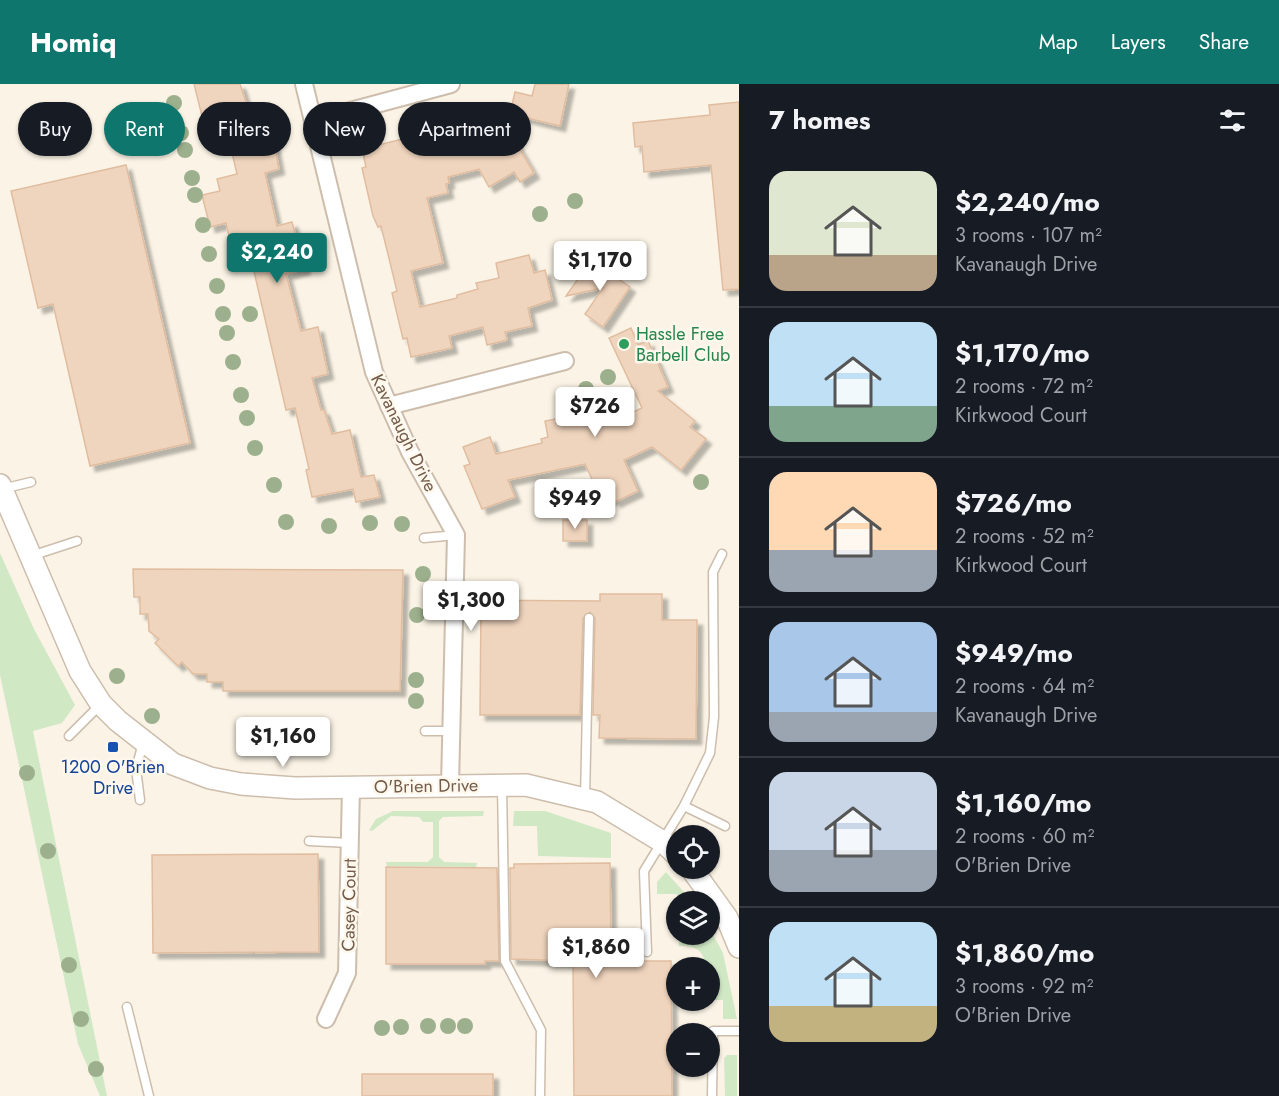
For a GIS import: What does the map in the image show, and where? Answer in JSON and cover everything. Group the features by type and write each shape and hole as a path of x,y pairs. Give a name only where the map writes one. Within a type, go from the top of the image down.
{"street":[{"name":"Kavanaugh Drive","path":"304,84 308,102"},
{"path":"384,102 451,84"},
{"name":"Kavanaugh Drive","path":"321,156 374,372 410,452 456,535"},
{"path":"389,406 565,362"},
{"name":"O'Brien Drive","path":"1,487 80,671 101,704 143,742 173,764 210,778 241,784 296,788 526,785 597,802 666,845"},
{"path":"450,785 456,535"},
{"name":"Casey Court","path":"326,1019 347,973 351,787"},
{"path":"699,879 735,927 739,947"}],"lane":[{"path":"1,487 31,482"},
{"path":"424,538 456,535"},
{"path":"30,556 77,541"},
{"path":"678,825 684,806 710,753 714,717 713,572 722,554"},
{"path":"585,799 589,618"},
{"path":"69,736 101,704"},
{"path":"425,731 452,731"},
{"path":"140,800 136,769 143,742"},
{"path":"502,785 505,961 541,1029 540,1096"},
{"path":"684,806 725,826"},
{"path":"309,841 350,843"},
{"path":"647,952 644,871 666,852"},
{"path":"127,1007 149,1096"},
{"path":"712,1096 713,1031 739,1031"}],"green space":[{"path":"0,553 34,629 75,705 62,723 33,731 107,1096 100,1096 78,1044 0,675"},
{"path":"393,811 484,811 483,816 443,817 439,821 439,857 444,862 477,863 476,867 387,866 386,862 428,862 433,857 433,822 423,822 419,817 391,816 372,831 369,830 376,819"},
{"path":"514,811 545,811 611,833 611,858 538,856 537,826 513,826"},
{"path":"666,872 666,879 672,879 683,891 666,891 666,894 657,894 657,882"},
{"path":"719,945 723,953 737,1019 723,1019 723,1000 720,1000 720,957 703,957 698,950 690,946 679,946"},
{"path":"727,1055 737,1055 737,1096 725,1096 724,1058"}],"building":[{"path":"194,84 240,84 246,102 198,102"},
{"path":"535,84 569,84 560,126 531,119 531,102 513,102 515,92 532,96"},
{"path":"739,102 739,289 723,290 711,165 644,172 642,146 635,147 633,123 710,115 709,105"},
{"path":"398,140 398,156 524,156 534,173 520,182 514,172 489,187 479,169 448,177 449,183 446,184 448,193 427,198 443,263 411,271 420,307 457,298 457,295 478,289 476,283 499,278 496,263 529,255 534,273 545,270 552,300 528,308 532,326 505,332 507,340 487,345 483,327 449,336 452,348 411,357 407,338 403,339 392,293 397,291 381,226 378,227 373,216 362,168 366,167 364,156 386,156 386,143"},
{"path":"233,156 276,156 279,169 265,173 277,226 292,222 305,269 286,274 301,331 318,327 328,374 312,378 321,410 324,410 332,434 350,430 361,477 374,475 380,497 356,502 353,489 312,497 306,470 309,469 295,408 286,410 250,254 234,258 226,223 210,227 202,195 220,191 217,179 237,174"},
{"path":"126,165 190,443 90,466 53,304 38,308 11,191"},
{"path":"591,260 630,287 603,327 585,314 603,288 566,296"},
{"path":"631,328 638,345 648,341 668,387 658,391 695,421 690,427 706,439 681,470 652,447 624,460 638,491 615,502 613,498 603,503 585,464 508,480 515,497 482,509 464,466 470,464 463,447 490,437 496,454 542,443 541,439 548,437 545,421 566,417 567,422 596,409 603,426 642,408 609,338"},
{"path":"563,520 587,520 587,541 563,541"},
{"path":"133,569 403,570 400,691 223,691 223,682 207,682 207,674 193,674 182,662 178,666 155,643 159,639 149,631 148,614 140,614 140,597 134,597"},
{"path":"600,594 662,594 662,620 697,620 696,739 599,738 600,715 593,715 595,618 590,612 583,618 580,715 480,715 481,600 600,601"},
{"path":"318,854 319,952 153,953 152,855"},
{"path":"610,863 611,961 666,961 666,1011 671,1011 671,1023 666,1023 666,1077 672,1077 672,1096 574,1096 573,961 511,959 510,868 514,868 514,864"},
{"path":"386,867 497,868 499,961 485,961 485,964 386,964"},
{"path":"362,1074 493,1074 493,1096 362,1096"}],"place":[{"name":"Hassle Free Barbell Club","path":"624,344"},
{"name":"1200 O'Brien Drive","path":"113,747"}]}
